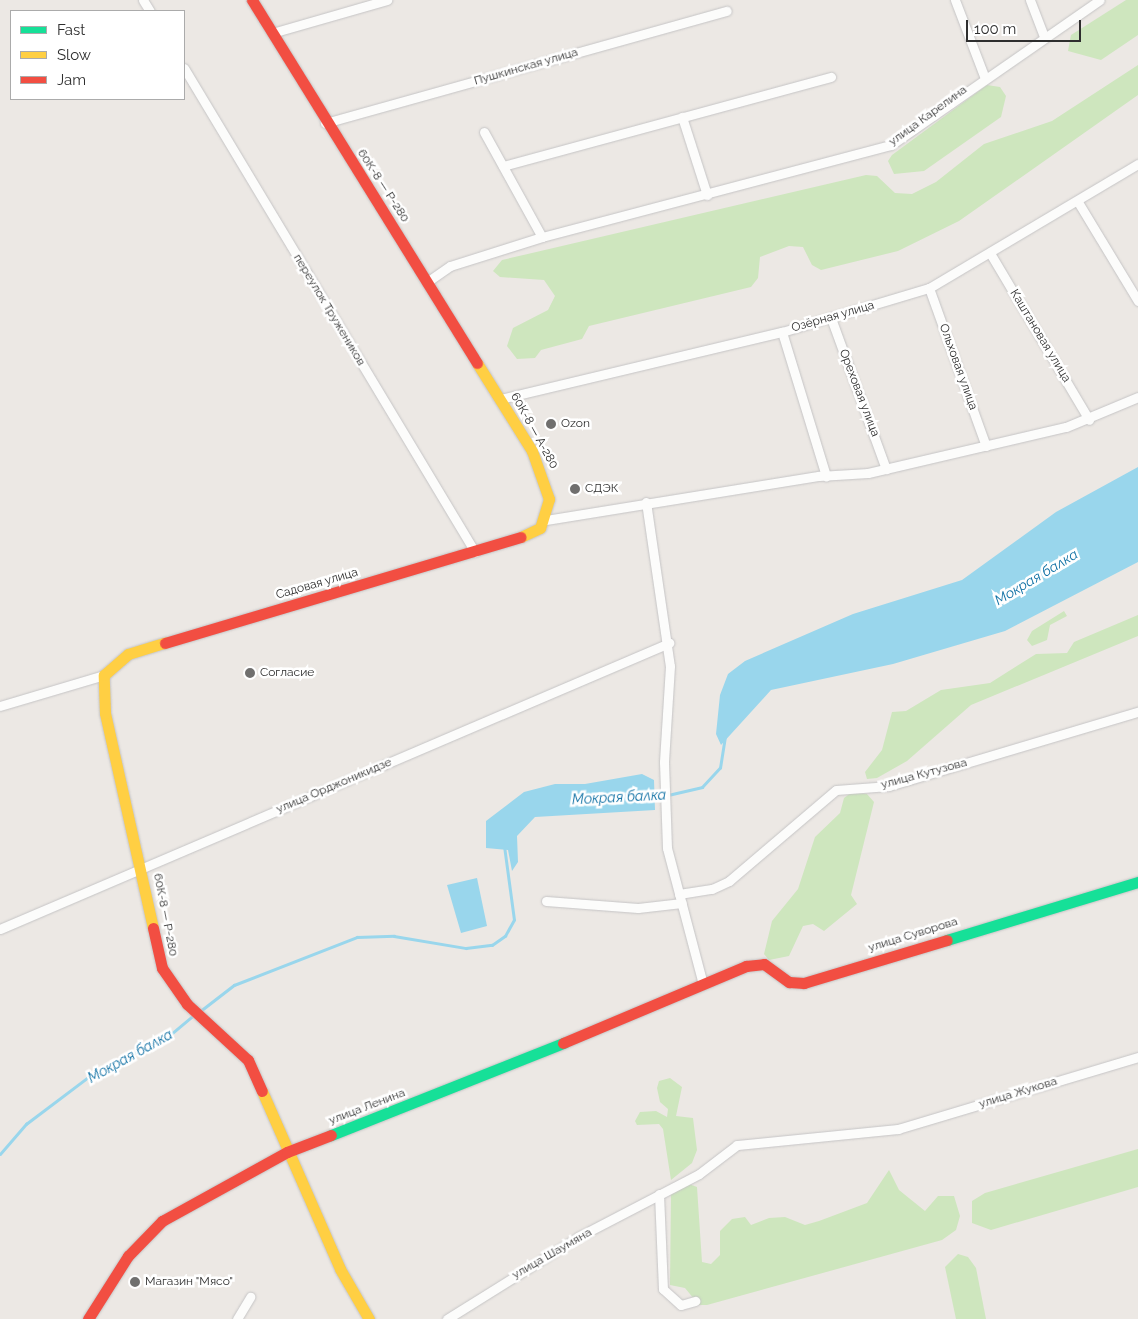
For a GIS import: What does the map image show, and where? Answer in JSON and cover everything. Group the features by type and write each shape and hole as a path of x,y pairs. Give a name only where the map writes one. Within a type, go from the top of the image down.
{"street":[{"name":"60К-8 — Р-280","path":"252,0 325,123 428,282 492,386"},
{"path":"272,33 387,0"},
{"path":"955,0 984,76"},
{"path":"1030,0 1044,37"},
{"name":"улица Карелина","path":"428,282 450,266 542,237 891,145 984,76 1098,1"},
{"name":"Пушкинская улица","path":"325,123 727,11"},
{"name":"переулок Тружеников","path":"185,70 475,552"},
{"path":"503,166 831,77"},
{"path":"682,117 707,195"},
{"path":"484,132 542,237"},
{"name":"Озёрная улица","path":"500,398 782,332 929,288 1078,202 1138,164"},
{"path":"1078,202 1138,301"},
{"name":"Каштановая улица","path":"990,253 1089,420"},
{"name":"Ольховая улица","path":"929,288 986,446"},
{"name":"Ореховая улица","path":"830,318 886,469"},
{"path":"782,332 826,476"},
{"name":"60К-8 — А-280","path":"492,386 543,472 549,500 546,520"},
{"name":"Садовая улица","path":"0,706 104,675 128,654 475,552 529,534 546,520 646,502 886,469 1089,420 1138,397"},
{"path":"646,502 669,643 665,830 680,898 703,984"},
{"name":"улица Орджоникидзе","path":"0,929 669,643"},
{"name":"60К-8 — Р-280","path":"104,675 105,713 142,869 162,968 187,1004 248,1060 340,1269 369,1319"},
{"name":"улица Кутузова","path":"546,901 638,908 712,889 729,881 836,790 890,786 1138,712"},
{"name":"улица Суворова","path":"703,984 756,963 789,982 804,983 1138,882"},
{"name":"улица Ленина","path":"88,1319 128,1256 162,1221 288,1152 703,984"},
{"name":"улица Жукова","path":"659,1194 700,1174 737,1145 898,1130 1138,1057"},
{"path":"659,1194 663,1288 681,1305 694,1301"},
{"name":"улица Шаумяна","path":"447,1319 570,1242 659,1194"},
{"path":"237,1319 250,1298"}],"green space":[{"path":"1126,0 1138,0 1138,35 1101,60 1068,51 1071,35"},
{"path":"1138,65 1138,95 959,221 898,251 821,270 812,265 803,247 789,246 760,257 758,278 751,287 589,326 582,339 541,350 535,358 517,359 507,346 513,328 548,310 555,296 544,280 500,277 493,271 502,260 866,175 877,176 895,193 912,194 936,182 984,144 1052,121"},
{"path":"987,85 1000,87 1006,96 1001,117 924,171 894,174 888,161 892,155"},
{"path":"1064,611 1067,616 1050,625 1047,640 1032,646 1027,640 1032,631"},
{"path":"1138,615 1138,636 971,705 907,761 877,778 867,779 865,772 882,750 892,712 906,711 941,690 990,683 1036,654 1067,653 1074,642"},
{"path":"852,792 867,794 874,802 851,895 857,904 824,931 813,924 803,926 789,956 769,960 764,954 772,921 798,889 815,837 840,813 844,798"},
{"path":"670,1078 682,1087 676,1116 693,1118 697,1150 692,1163 671,1180 663,1129 659,1124 637,1125 635,1121 640,1112 656,1111 667,1117 668,1109 660,1102 657,1088 659,1081"},
{"path":"1138,1149 1138,1187 991,1230 972,1223 972,1201 985,1193"},
{"path":"889,1170 899,1190 925,1211 938,1196 954,1196 960,1216 956,1230 942,1240 707,1305 699,1305 685,1288 670,1285 671,1193 689,1184 697,1187 702,1262 711,1264 720,1255 720,1231 732,1219 745,1217 751,1225 769,1218 785,1217 805,1225 819,1221 867,1203"},
{"path":"958,1254 968,1257 976,1268 986,1319 956,1319 945,1267"}],"water":[{"path":"1138,467 1138,562 1005,631 893,664 771,690 721,745 716,734 720,695 728,674 745,661 853,614 962,580 1056,512"},
{"path":"642,774 654,780 655,810 535,817 517,836 518,862 512,871 508,850 486,848 486,821 524,792 555,784 585,784"},
{"path":"477,878 487,926 461,933 447,885"}],"waterway":[{"name":"Мокрая балка","path":"668,795 702,787 720,768 725,737"},
{"name":"Мокрая балка","path":"199,1012 234,985 357,937 394,936 466,948 492,945 505,936 514,920 504,846"},
{"name":"Мокрая балка","path":"0,1154 26,1124 91,1075 170,1035 194,1015"}],"traffic: fast":[{"path":"947,940 1138,882"},
{"path":"331,1135 563,1043"}],"traffic: slow":[{"path":"477,363 532,451 549,499 540,528 521,537"},
{"path":"153,928 105,713 104,675 128,654 165,643"},
{"path":"262,1091 340,1269 369,1319"}],"traffic: jam":[{"path":"252,0 477,363"},
{"path":"165,643 521,537"},
{"path":"153,928 162,968 187,1004 248,1060 262,1091"},
{"path":"563,1043 746,966 764,964 789,982 804,983 947,940"},
{"path":"88,1319 128,1256 162,1221 287,1152 331,1135"}],"place":[{"name":"Ozon","path":"551,424"},
{"name":"СДЭК","path":"575,489"},
{"name":"Согласие","path":"250,673"},
{"name":"Магазин \"Мясо\"","path":"135,1282"}]}
